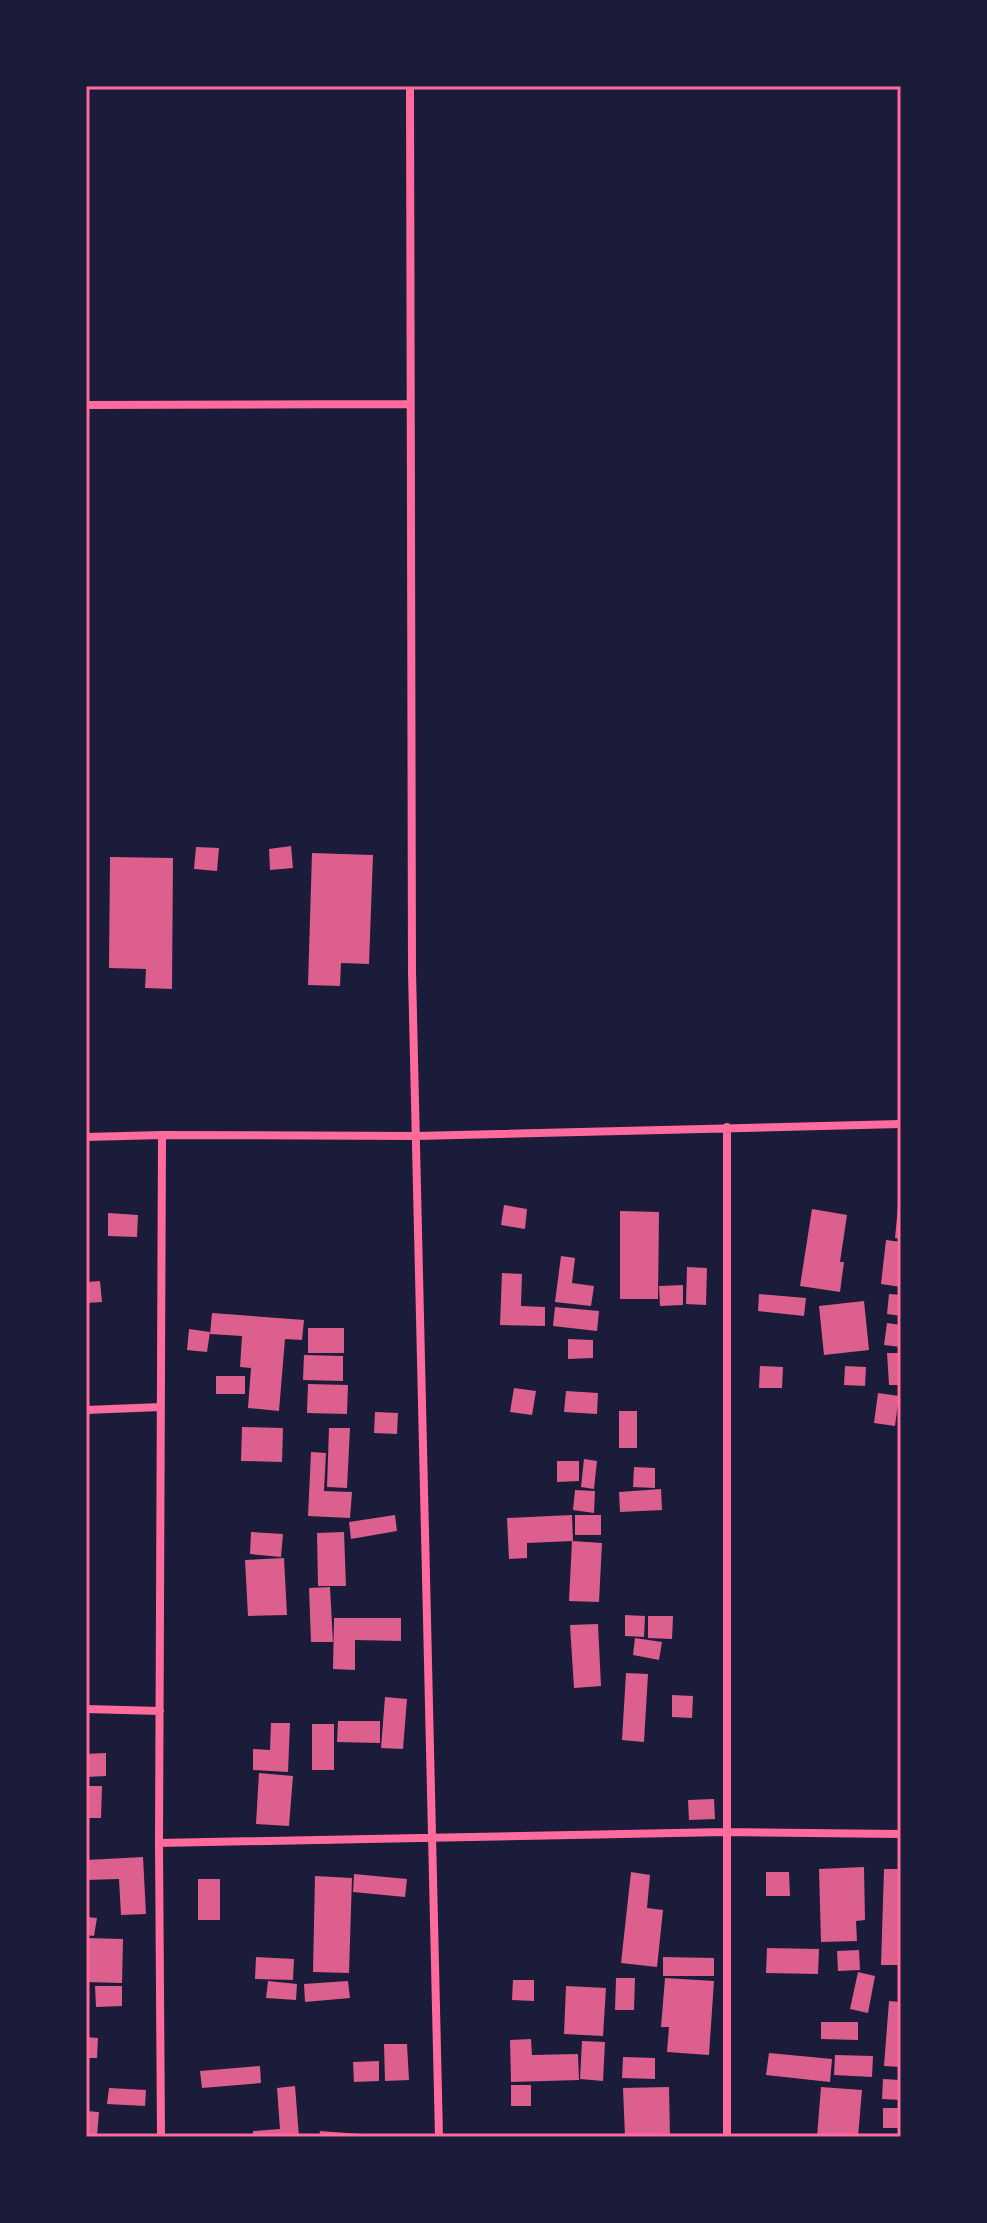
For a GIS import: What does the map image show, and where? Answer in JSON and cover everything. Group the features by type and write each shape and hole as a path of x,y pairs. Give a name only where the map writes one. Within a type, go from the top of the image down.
{"street":[{"path":"410,86 412,972 439,2137"},
{"path":"86,405 410,404"},
{"path":"86,1137 416,1136 901,1124"},
{"path":"727,1127 727,2137"},
{"path":"161,2137 162,1135"},
{"path":"86,1410 161,1407"},
{"path":"86,1709 160,1711"},
{"path":"159,1843 725,1832 901,1834"}],"building":[{"path":"291,846 293,868 270,870 269,849"},
{"path":"196,847 219,848 217,871 194,869"},
{"path":"312,853 373,855 369,964 341,963 340,986 308,985"},
{"path":"110,857 173,858 172,989 145,988 146,969 109,968"},
{"path":"901,1196 901,1239 895,1238"},
{"path":"504,1205 527,1209 525,1229 501,1225"},
{"path":"812,1209 847,1215 840,1262 844,1262 840,1292 800,1286"},
{"path":"620,1211 659,1212 658,1299 620,1299"},
{"path":"108,1213 138,1215 137,1237 108,1236"},
{"path":"886,1240 901,1242 901,1287 881,1284"},
{"path":"561,1256 575,1258 572,1283 594,1286 591,1306 555,1302"},
{"path":"687,1267 707,1268 706,1305 686,1304"},
{"path":"502,1273 522,1274 521,1306 545,1307 545,1326 500,1325"},
{"path":"100,1281 102,1302 86,1303 86,1282"},
{"path":"683,1285 683,1305 660,1306 659,1286"},
{"path":"759,1294 806,1298 804,1316 758,1311"},
{"path":"889,1294 901,1295 901,1316 887,1314"},
{"path":"864,1301 869,1350 824,1355 819,1306"},
{"path":"555,1307 599,1311 597,1331 553,1326"},
{"path":"212,1313 304,1320 302,1340 285,1339 279,1411 248,1408 251,1368 240,1367 242,1336 210,1334"},
{"path":"887,1323 901,1325 901,1347 884,1345"},
{"path":"308,1328 344,1328 344,1353 308,1353"},
{"path":"189,1329 210,1332 207,1352 187,1350"},
{"path":"568,1339 593,1340 593,1358 568,1359"},
{"path":"887,1353 901,1353 901,1385 889,1385"},
{"path":"304,1355 343,1356 343,1381 303,1380"},
{"path":"760,1366 783,1367 782,1388 759,1388"},
{"path":"845,1366 866,1367 865,1386 844,1385"},
{"path":"216,1376 245,1376 245,1394 216,1394"},
{"path":"308,1384 348,1385 347,1414 307,1413"},
{"path":"514,1388 536,1391 532,1415 510,1412"},
{"path":"566,1391 598,1393 597,1414 564,1412"},
{"path":"878,1393 899,1396 895,1426 874,1423"},
{"path":"619,1411 637,1411 637,1448 619,1448"},
{"path":"375,1412 398,1413 397,1434 374,1433"},
{"path":"242,1427 283,1428 282,1462 241,1461"},
{"path":"329,1428 350,1428 347,1488 327,1487"},
{"path":"311,1452 326,1453 324,1491 352,1492 350,1518 308,1516"},
{"path":"584,1459 597,1461 594,1489 581,1487"},
{"path":"557,1461 579,1461 579,1481 557,1482"},
{"path":"634,1467 655,1468 655,1488 633,1487"},
{"path":"661,1489 662,1510 620,1512 619,1492"},
{"path":"575,1490 595,1491 594,1513 573,1510"},
{"path":"395,1515 397,1531 351,1539 349,1522"},
{"path":"572,1515 573,1541 527,1543 527,1558 509,1559 507,1518"},
{"path":"575,1515 601,1515 601,1535 575,1535"},
{"path":"251,1532 283,1534 281,1557 250,1554"},
{"path":"344,1532 346,1586 318,1586 317,1533"},
{"path":"572,1541 602,1543 599,1602 569,1601"},
{"path":"284,1558 287,1615 248,1616 245,1560"},
{"path":"330,1587 333,1642 311,1642 309,1588"},
{"path":"625,1615 645,1616 644,1637 625,1636"},
{"path":"648,1616 673,1616 672,1639 648,1638"},
{"path":"334,1618 401,1618 401,1641 355,1640 355,1670 333,1669"},
{"path":"598,1624 601,1686 574,1688 570,1625"},
{"path":"635,1638 662,1642 659,1660 633,1655"},
{"path":"626,1673 648,1674 644,1742 622,1740"},
{"path":"672,1695 693,1696 692,1718 672,1717"},
{"path":"385,1697 407,1699 403,1749 381,1748"},
{"path":"338,1721 380,1721 380,1743 337,1742"},
{"path":"271,1723 290,1723 288,1772 253,1770 253,1749 270,1750"},
{"path":"312,1724 334,1724 334,1770 312,1770"},
{"path":"106,1753 106,1776 86,1777 86,1754"},
{"path":"259,1773 293,1776 289,1826 256,1824"},
{"path":"86,1786 102,1786 101,1818 86,1818"},
{"path":"714,1799 715,1819 689,1820 688,1800"},
{"path":"143,1857 146,1914 121,1915 119,1879 86,1880 86,1860"},
{"path":"864,1867 865,1920 856,1921 857,1941 821,1942 819,1869"},
{"path":"884,1869 901,1869 901,1965 881,1965"},
{"path":"631,1872 650,1875 647,1908 663,1910 657,1967 621,1963"},
{"path":"766,1872 789,1872 790,1896 766,1896"},
{"path":"354,1874 407,1879 405,1897 353,1892"},
{"path":"315,1876 352,1878 349,1973 313,1972"},
{"path":"198,1879 220,1879 220,1920 198,1920"},
{"path":"86,1917 97,1918 94,1936 86,1935"},
{"path":"86,1938 123,1939 122,1983 86,1982"},
{"path":"767,1948 819,1949 818,1974 766,1973"},
{"path":"859,1950 860,1970 838,1971 837,1951"},
{"path":"256,1957 294,1959 293,1980 255,1979"},
{"path":"663,1957 714,1958 714,1976 663,1976"},
{"path":"858,1972 875,1976 868,2013 850,2009"},
{"path":"616,1978 635,1978 634,2010 615,2010"},
{"path":"665,1978 714,1981 709,2055 667,2052 669,2027 661,2027"},
{"path":"513,1980 534,1980 534,2001 512,2000"},
{"path":"268,1981 297,1984 296,2000 266,1998"},
{"path":"348,1981 350,1998 305,2002 304,1984"},
{"path":"95,1986 122,1986 122,2006 96,2007"},
{"path":"566,1986 606,1988 603,2036 564,2034"},
{"path":"889,2001 901,2002 901,2067 884,2066"},
{"path":"821,2022 858,2022 858,2040 821,2039"},
{"path":"86,2037 98,2038 97,2058 86,2058"},
{"path":"531,2039 532,2055 578,2054 579,2080 511,2082 510,2040"},
{"path":"582,2041 605,2042 603,2081 580,2079"},
{"path":"384,2044 407,2044 409,2080 385,2081"},
{"path":"769,2053 832,2059 830,2082 766,2075"},
{"path":"835,2055 873,2056 872,2077 834,2075"},
{"path":"623,2057 655,2058 655,2079 622,2078"},
{"path":"379,2061 379,2081 354,2082 353,2062"},
{"path":"260,2066 261,2083 202,2088 200,2071"},
{"path":"883,2079 901,2080 901,2100 882,2099"},
{"path":"511,2085 531,2085 531,2106 511,2106"},
{"path":"295,2086 299,2137 253,2137 253,2131 280,2129 277,2088"},
{"path":"669,2087 670,2137 625,2137 623,2088"},
{"path":"821,2087 862,2090 858,2137 817,2137"},
{"path":"109,2088 146,2090 145,2106 107,2104"},
{"path":"883,2108 901,2108 901,2128 883,2128"},
{"path":"86,2111 99,2112 97,2137 86,2137"},
{"path":"320,2131 375,2135 375,2137 319,2137"}]}
